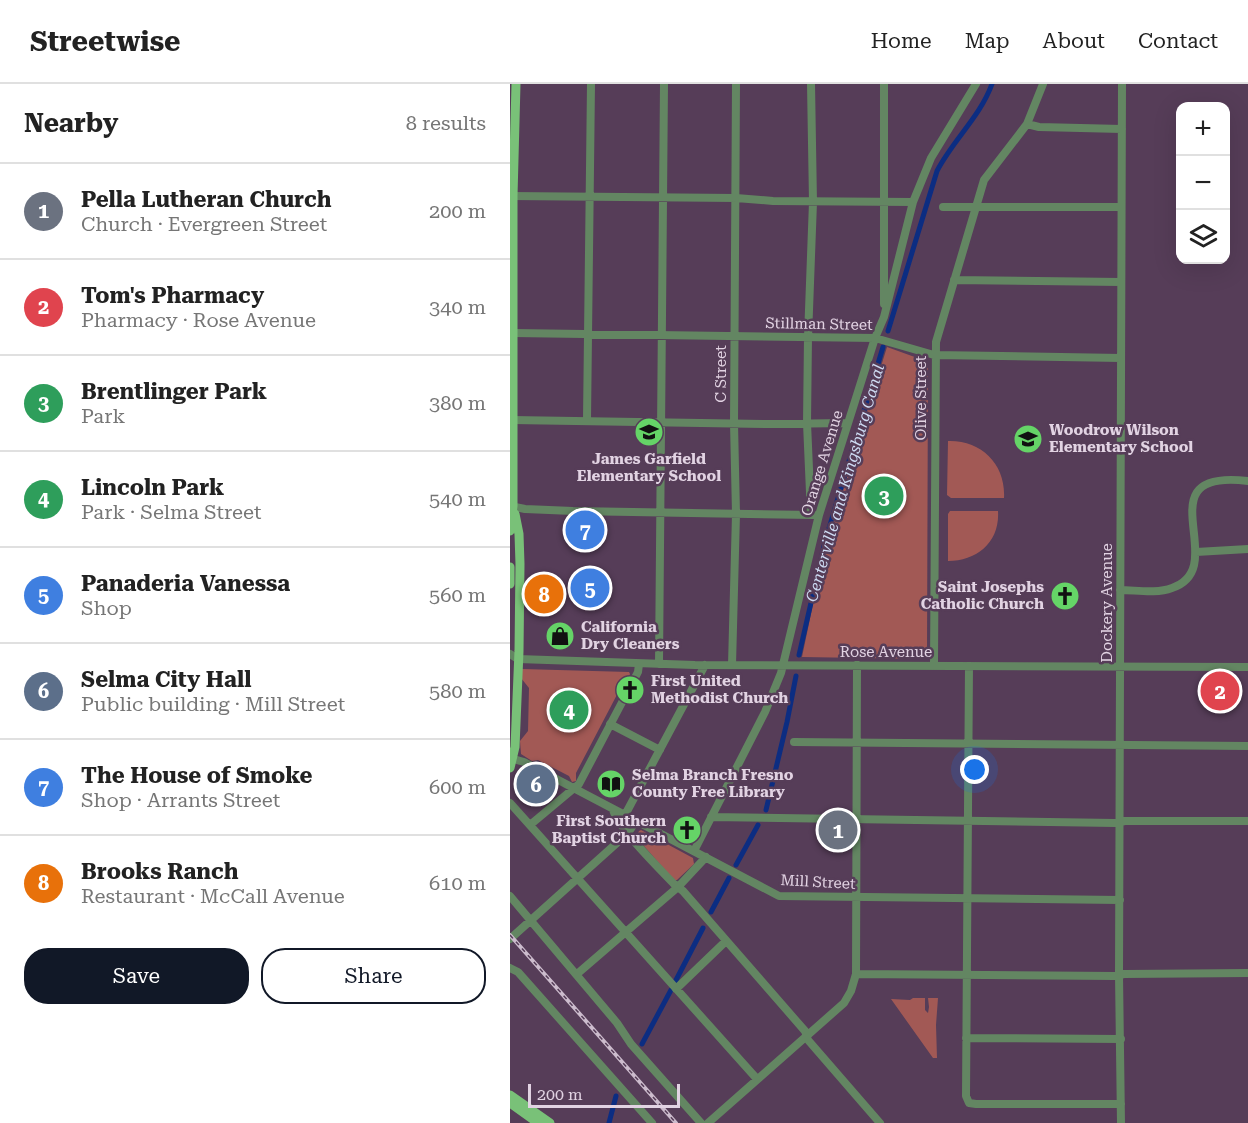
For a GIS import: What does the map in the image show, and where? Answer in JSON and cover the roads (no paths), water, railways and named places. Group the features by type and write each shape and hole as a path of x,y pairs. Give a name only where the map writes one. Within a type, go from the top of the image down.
{"main road":[{"path":"510,531 512,506 513,119 516,84"},
{"path":"511,759 515,747 519,544 512,506"},
{"path":"510,567 510,584"},
{"path":"510,1095 550,1123"},
{"path":"510,1103 538,1123"}],"street":[{"path":"587,420 591,84"},
{"path":"659,664 664,84"},
{"name":"C Street","path":"732,665 736,514 734,423 736,84"},
{"path":"512,506 525,509 815,515 807,423 813,202 811,84"},
{"path":"884,84 884,317"},
{"name":"Orange Avenue","path":"694,851 765,712 783,665 815,515 884,317 913,202 931,158 976,84"},
{"name":"Olive Street","path":"934,666 934,355 936,342 975,207 987,175 1027,124 1043,84"},
{"name":"Dockery Avenue","path":"1121,1123 1119,975 1122,84"},
{"path":"1027,124 1039,127 1122,129"},
{"path":"512,196 913,202"},
{"path":"943,207 1121,207"},
{"path":"954,280 1121,282"},
{"name":"Stillman Street","path":"513,333 875,338 934,355 1121,358"},
{"path":"512,420 848,423"},
{"path":"1120,590 1164,590 1179,585 1192,572 1196,552 1191,511 1197,493 1205,485 1215,480 1248,481"},
{"path":"1196,552 1248,549"},
{"path":"510,645 518,656"},
{"name":"Rose Avenue","path":"518,656 639,664 705,665 1248,667"},
{"path":"530,825 579,784 638,672 639,664"},
{"path":"625,815 705,665"},
{"path":"708,1123 844,1003 856,974 857,665"},
{"path":"969,666 966,1096 969,1103 1121,1104"},
{"path":"610,724 660,750"},
{"path":"794,742 1248,746"},
{"name":"Mill Street","path":"511,759 525,762 780,896 1120,900"},
{"path":"510,803 757,1079"},
{"path":"613,809 614,815 628,834 806,1031 808,1040 880,1123"},
{"path":"711,818 1248,821"},
{"path":"510,939 628,834 636,821"},
{"path":"577,974 678,887 706,857"},
{"path":"510,896 529,921 577,974 631,1044 701,1123"},
{"path":"676,989 726,941"},
{"path":"510,968 518,972 652,1123"},
{"path":"856,974 1248,973"},
{"path":"966,1038 1121,1039"}],"waterway":[{"name":"Centerville and Kingsburg Canal","path":"888,331 937,171 981,107 992,84"},
{"name":"Centerville and Kingsburg Canal","path":"799,655 825,542 883,347"},
{"name":"Centerville and Kingsburg Canal","path":"766,810 796,676"},
{"name":"Centerville and Kingsburg Canal","path":"736,865 758,825"},
{"name":"Centerville and Kingsburg Canal","path":"711,912 729,878"},
{"name":"Centerville and Kingsburg Canal","path":"675,982 703,928"},
{"name":"Centerville and Kingsburg Canal","path":"642,1044 671,990"},
{"name":"Centerville and Kingsburg Canal","path":"609,1123 616,1096"}],"railway":[{"path":"510,935 676,1123"}],"place":[{"name":"James Garfield Elementary School","path":"649,432"},
{"name":"Woodrow Wilson Elementary School","path":"1028,439"},
{"name":"Brentlinger Park","path":"884,496"},
{"name":"The House of Smoke","path":"585,530"},
{"name":"Panaderia Vanessa","path":"590,588"},
{"name":"Brooks Ranch","path":"544,594"},
{"name":"Saint Josephs Catholic Church","path":"1065,596"},
{"name":"California Dry Cleaners","path":"560,636"},
{"name":"First United Methodist Church","path":"630,690"},
{"name":"Tom's Pharmacy","path":"1220,691"},
{"name":"Lincoln Park","path":"569,710"},
{"name":"Selma City Hall","path":"536,784"},
{"name":"Selma Branch Fresno County Free Library","path":"611,784"},
{"name":"First Southern Baptist Church","path":"687,830"},
{"name":"Pella Lutheran Church","path":"838,830"}]}
